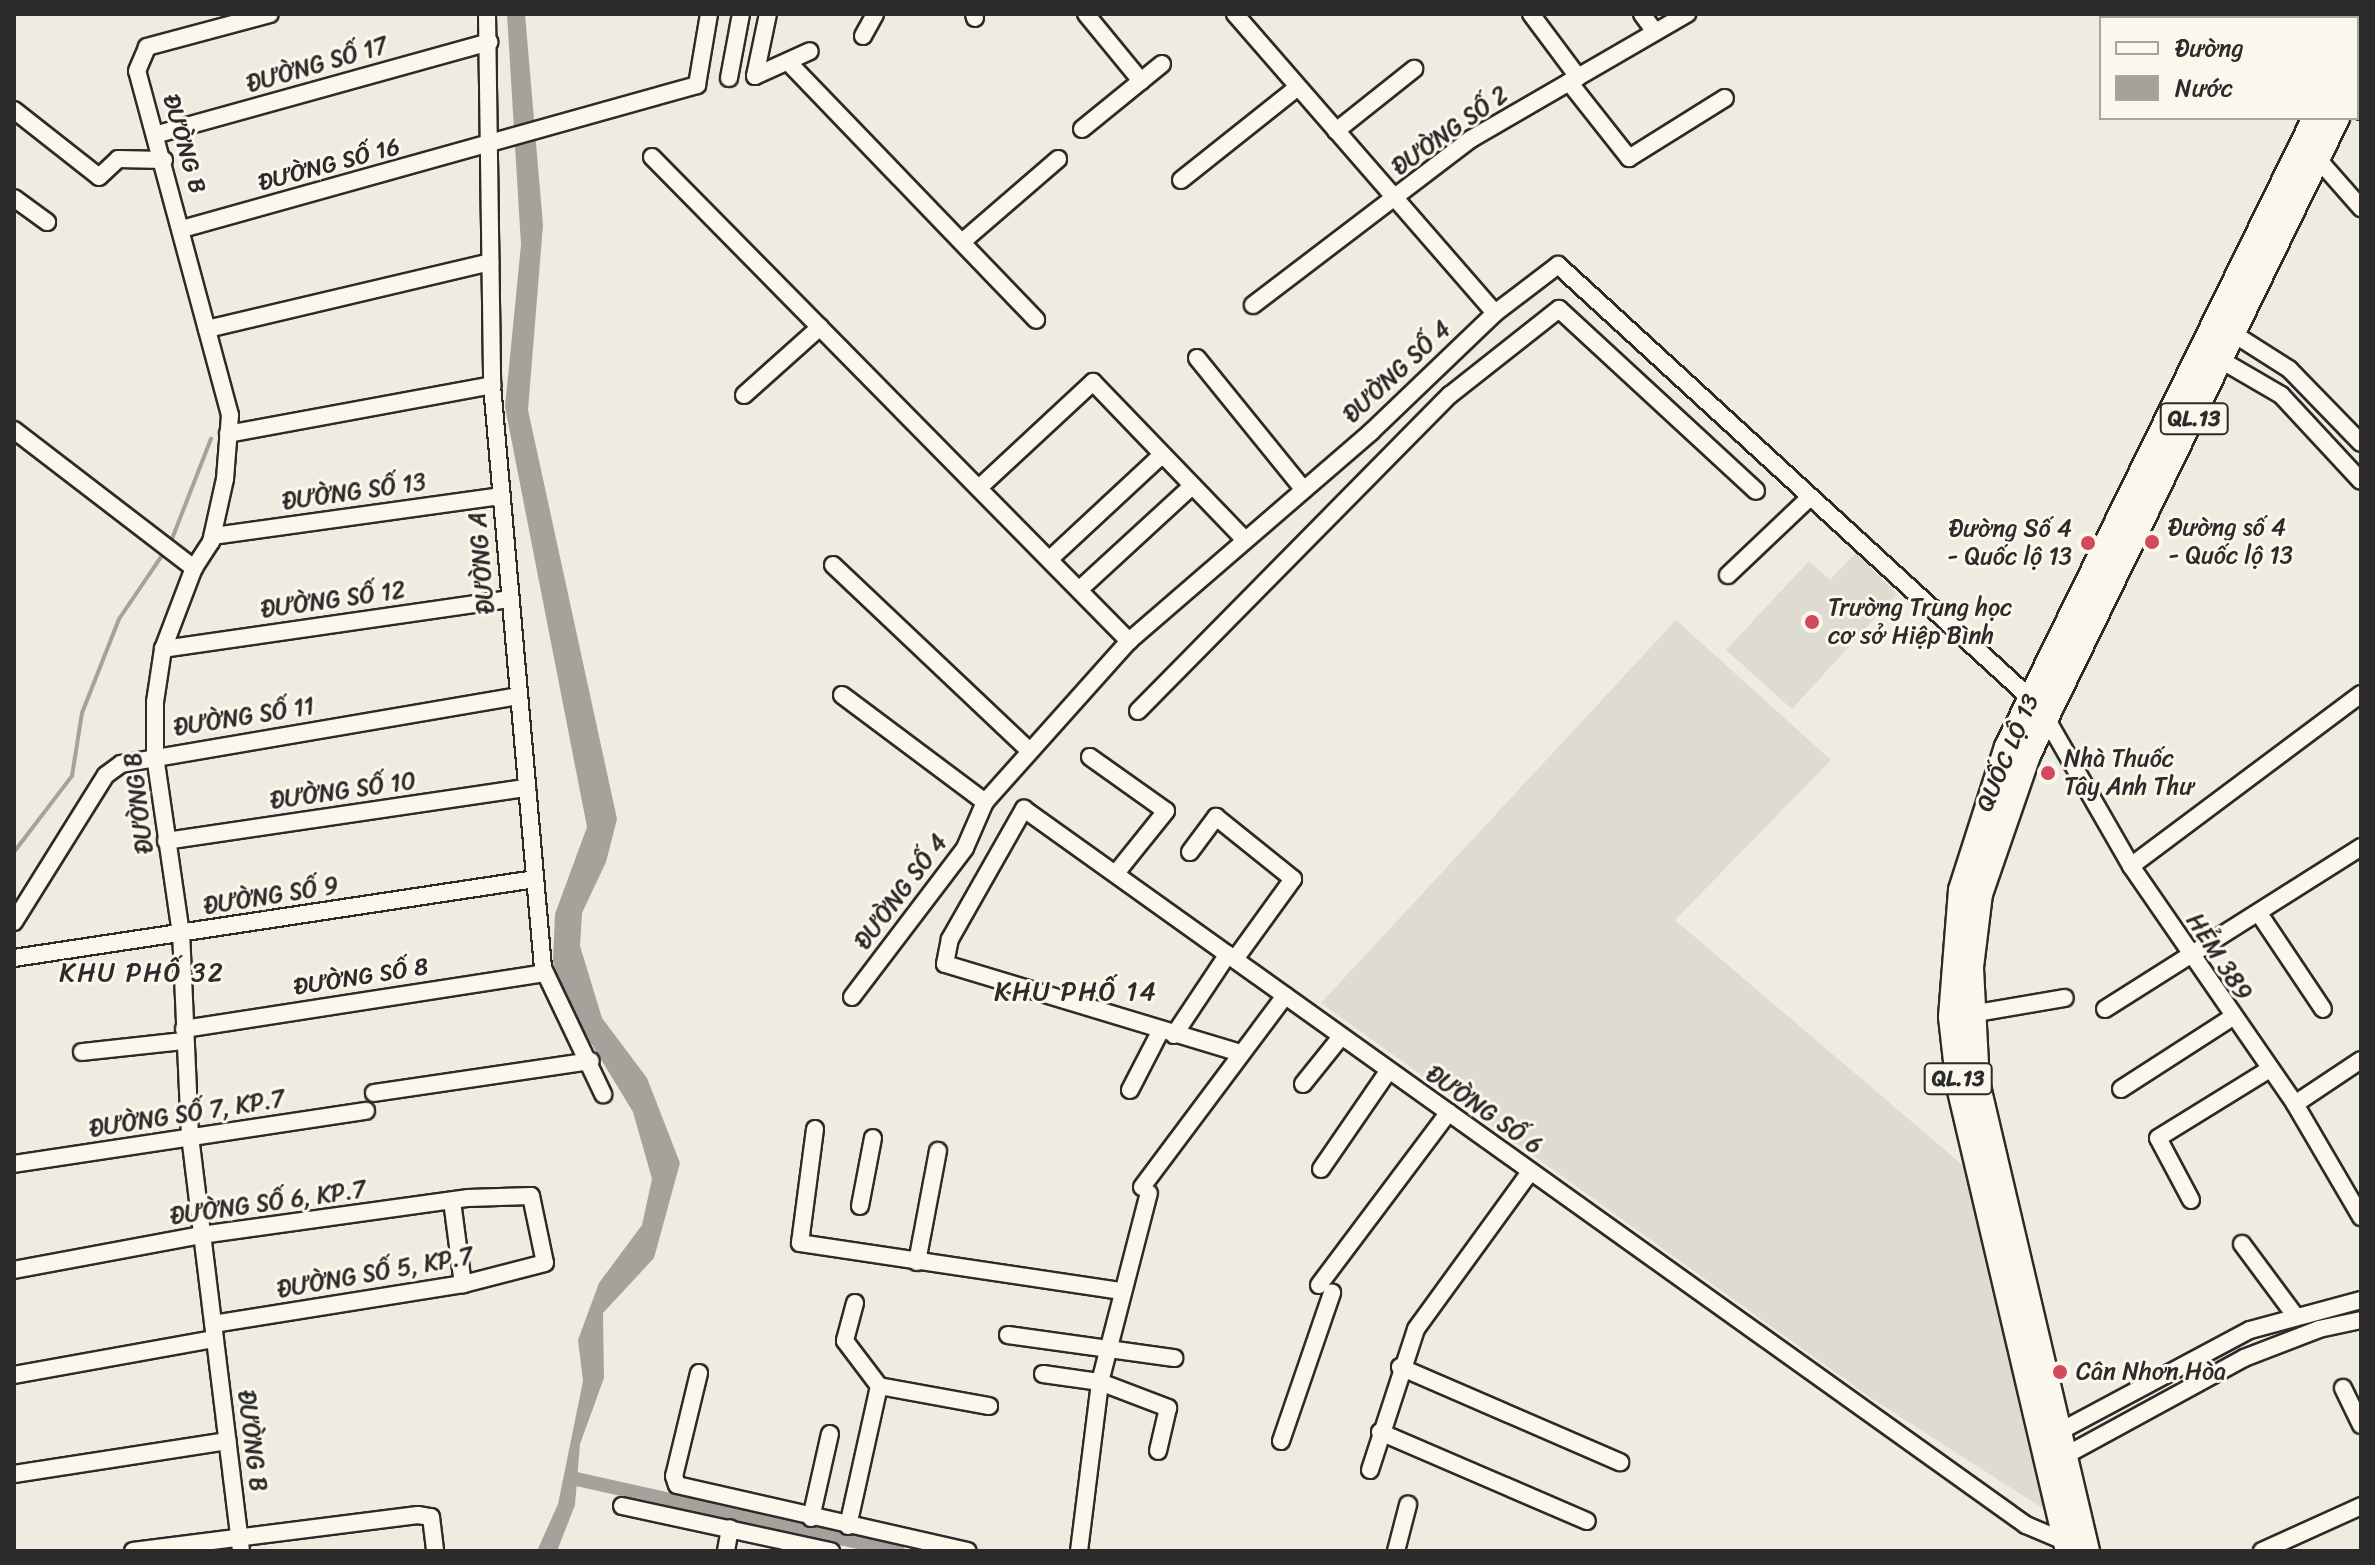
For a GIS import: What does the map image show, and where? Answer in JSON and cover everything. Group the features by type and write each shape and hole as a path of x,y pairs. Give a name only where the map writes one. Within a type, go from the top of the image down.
{"highway":[{"name":"QUỐC LỘ 13","path":"2074,1548 2050,1436 1969,1136 1951,1017 1952,957 1971,845 2225,328 2314,120"},
{"name":"QUỐC LỘ 13","path":"2225,328 2336,120"},
{"name":"QUỐC LỘ 13","path":"2039,708 1990,853 1974,929 1971,1014 1987,1131 2050,1436"}],"street":[{"name":"ĐƯỜNG B","path":"240,1544 190,1137 181,934 155,756 163,649 194,568 213,536 228,434 207,329 182,229 158,134 137,71 147,47 270,14"},
{"name":"ĐƯỜNG A","path":"487,14 492,385 517,696 545,973 591,1061 603,1094"},
{"name":"ĐƯỜNG SỐ 16","path":"182,229 488,147 697,85 709,14"},
{"path":"729,78 741,14"},
{"path":"768,14 755,76 790,64 810,51"},
{"path":"863,36 875,14"},
{"path":"1086,14 1141,81"},
{"path":"1235,14 1495,313"},
{"path":"1531,14 1573,80 1629,158 1725,98"},
{"path":"1642,14 1655,32"},
{"name":"ĐƯỜNG SỐ 2","path":"1253,305 1471,139 1687,14"},
{"name":"ĐƯỜNG SỐ 17","path":"158,134 489,42"},
{"path":"790,64 1036,320"},
{"path":"1082,129 1162,64"},
{"path":"1336,131 1414,69"},
{"path":"1181,180 1298,87"},
{"path":"14,110 99,177 118,159 164,160"},
{"path":"652,157 981,486 1129,641"},
{"path":"2317,158 2361,208"},
{"path":"962,242 1058,159"},
{"path":"14,198 47,222"},
{"path":"207,329 490,262"},
{"name":"ĐƯỜNG SỐ 4","path":"852,997 965,848 985,802 1129,641 1243,538 1303,489 1495,313 1558,265 1808,499 2039,708"},
{"path":"1138,711 1450,395 1559,309 1638,376 1756,491"},
{"path":"744,395 820,327"},
{"path":"2225,328 2289,369 2361,443"},
{"path":"2212,355 2281,395 2361,481"},
{"path":"1197,358 1303,489"},
{"path":"1638,376 1659,359"},
{"path":"981,486 1093,382 1243,538"},
{"path":"228,434 492,385"},
{"path":"14,430 194,568"},
{"path":"1051,558 1162,455"},
{"path":"1080,589 1192,486"},
{"name":"ĐƯỜNG SỐ 13","path":"213,536 501,496"},
{"path":"1728,575 1808,499"},
{"path":"833,565 1030,751"},
{"name":"ĐƯỜNG SỐ 12","path":"163,649 509,599"},
{"path":"2131,866 2361,694"},
{"path":"842,695 985,802"},
{"name":"ĐƯỜNG SỐ 11","path":"14,922 106,775 121,764 517,696"},
{"name":"HẺM 389","path":"2039,708 2131,866 2231,1018 2295,1104 2361,1217"},
{"path":"1090,757 1166,811 1117,872"},
{"name":"ĐƯỜNG SỐ 10","path":"166,841 527,788"},
{"name":"ĐƯỜNG SỐ 6","path":"1168,1033 945,964 950,939 1024,809 1117,872 1387,1073 1449,1112 2026,1525 2074,1548"},
{"path":"1130,1090 1168,1033 1293,879 1216,817 1190,852"},
{"path":"2105,1009 2260,915 2361,847"},
{"name":"ĐƯỜNG SỐ 9","path":"14,958 535,879"},
{"path":"2260,915 2323,1009"},
{"name":"ĐƯỜNG SỐ 8","path":"82,1052 545,973"},
{"path":"1079,1551 1100,1382 1146,1190 1237,1052 1285,996"},
{"path":"1971,1014 2065,998"},
{"path":"2121,1089 2231,1018"},
{"path":"1168,1033 1237,1052"},
{"path":"1303,1084 1340,1038"},
{"path":"2295,1104 2361,1060"},
{"path":"374,1093 591,1061"},
{"path":"2191,1200 2158,1138 2268,1070"},
{"path":"1321,1169 1387,1073"},
{"name":"ĐƯỜNG SỐ 7, KP.7","path":"14,1164 366,1111"},
{"path":"1281,1441 1326,1289 1449,1112"},
{"path":"815,1129 796,1240 917,1262 1120,1291"},
{"path":"860,1206 873,1138"},
{"path":"917,1262 938,1151"},
{"path":"1370,1470 1400,1367 1416,1329 1530,1172"},
{"name":"ĐƯỜNG SỐ 6, KP.7","path":"14,1270 201,1235 452,1201 531,1196 545,1263"},
{"path":"452,1201 463,1284"},
{"path":"2242,1244 2294,1314"},
{"name":"ĐƯỜNG SỐ 5, KP.7","path":"14,1375 214,1332 463,1284 545,1263"},
{"path":"2050,1436 2224,1343 2294,1314 2361,1300"},
{"path":"855,1303 845,1341 879,1386 989,1406"},
{"path":"2056,1460 2244,1358 2306,1333 2361,1320"},
{"path":"1008,1335 1174,1358"},
{"path":"1400,1367 1620,1462"},
{"path":"699,1373 674,1482 811,1518 968,1551"},
{"path":"1043,1374 1100,1382 1168,1408 1158,1451"},
{"path":"848,1526 879,1386"},
{"path":"2343,1388 2361,1425"},
{"path":"1380,1432 1587,1521"},
{"path":"811,1518 830,1434"},
{"path":"14,1474 227,1441"},
{"path":"1396,1551 1408,1505"},
{"path":"622,1506 730,1528 810,1549 831,1551"},
{"path":"2262,1551 2361,1506"},
{"path":"133,1551 240,1544 418,1515 431,1517 435,1551"},
{"path":"726,1551 730,1528"}],"shaded area":[{"name":"Trường Trung học cơ sở Hiệp Bình","path":"1856,553 1897,594 1792,709 1726,650 1809,561 1830,580"},
{"path":"1676,620 1831,760 1675,920 1966,1168 2050,1513 1871,1398 1321,1003"}],"water":[{"path":"507,14 525,14 543,225 528,410 617,819 606,862 582,913 580,946 602,1018 647,1078 680,1163 654,1258 603,1313 604,1378 580,1444 575,1505 557,1551 537,1551 558,1504 583,1381 578,1340 599,1283 642,1225 652,1179 633,1112 563,997 553,961 555,914 587,827 505,407 521,245"}],"waterway":[{"path":"170,544 211,439"},
{"path":"14,852 72,776 82,713 119,619 165,551"},
{"path":"572,1478 898,1551"}],"place":[{"name":"Đường số 4 - Quốc lộ 13","path":"2152,542"},
{"name":"Đường Số 4 - Quốc lộ 13","path":"2088,543"},
{"name":"Trường Trung học cơ sở Hiệp Bình","path":"1812,622"},
{"name":"Nhà Thuốc Tây Anh Thư","path":"2048,773"},
{"name":"Cân Nhơn Hòa","path":"2060,1372"}],"district":[{"name":"KHU PHỐ 32","path":"142,973"},
{"name":"KHU PHỐ 14","path":"1076,992"}]}
